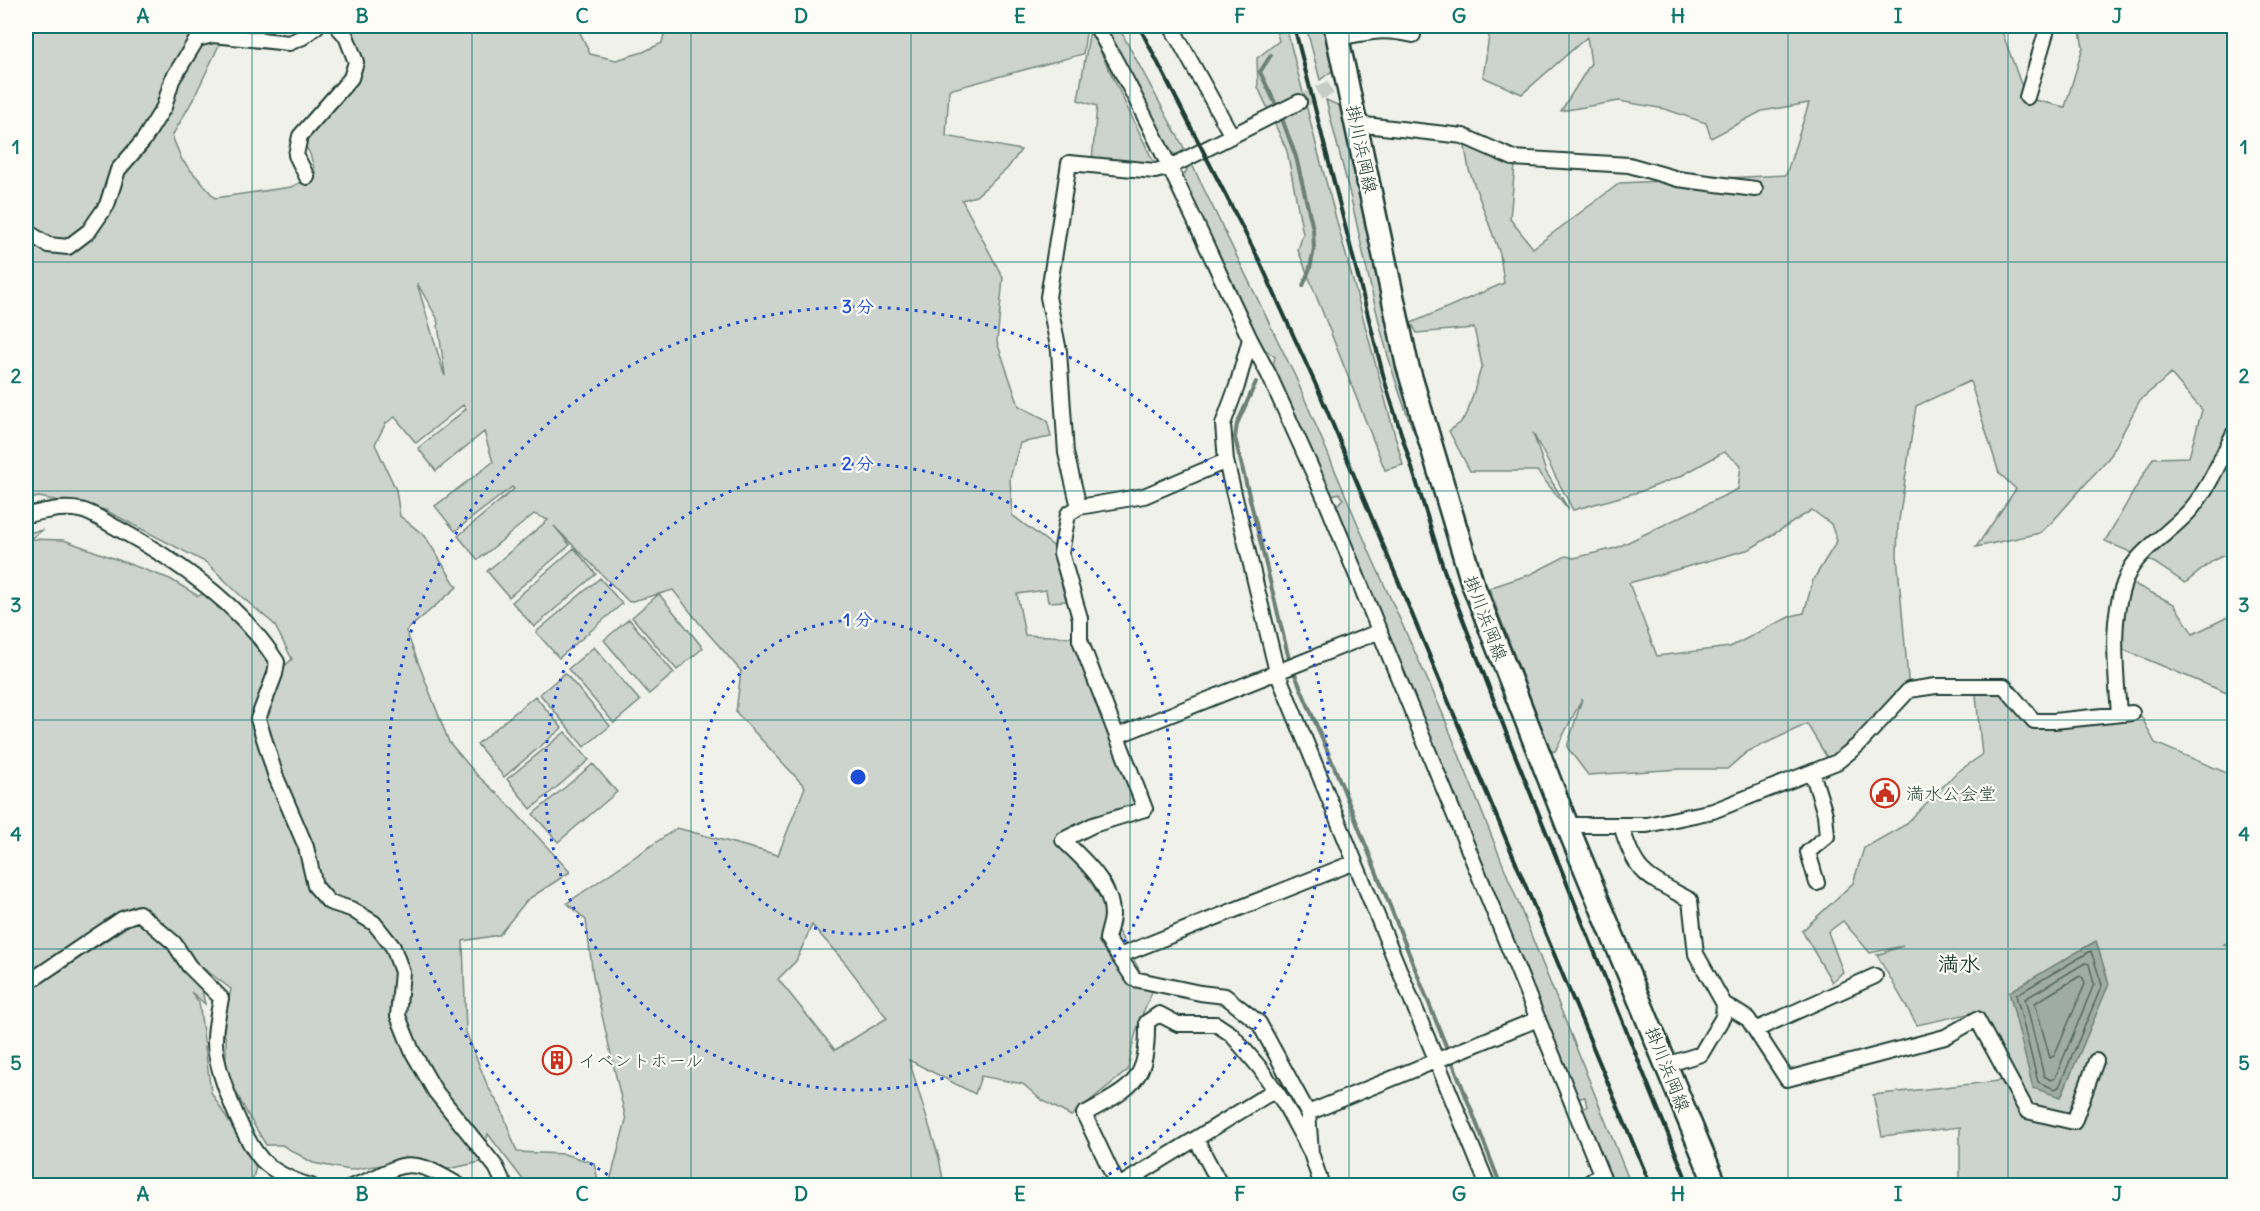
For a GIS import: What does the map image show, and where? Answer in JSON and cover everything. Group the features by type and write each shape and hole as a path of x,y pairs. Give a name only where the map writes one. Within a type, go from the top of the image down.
{"main road":[{"name":"掛川浜岡線","path":"1337,32 1343,82 1356,124 1407,364 1472,582 1568,825 1716,1185"}],"street":[{"path":"26,231 48,245 68,248 89,231 107,205 118,170 144,141 164,107 172,80 197,39 213,35 289,43 303,37 316,26"},
{"path":"307,177 296,155 300,135 351,78 356,62 346,36 337,26"},
{"path":"1096,26 1113,54 1269,375 1328,503 1603,1180 1586,1185"},
{"path":"1171,26 1232,136"},
{"path":"2027,97 2048,26"},
{"path":"1337,32 1392,30 1413,35"},
{"path":"1079,507 1066,453 1059,351 1048,297 1069,163 1155,171 1168,168 1294,104"},
{"path":"1356,124 1463,136 1513,158 1629,165 1678,178 1755,189"},
{"path":"1253,346 1223,424 1226,461 1276,672 1488,1185"},
{"path":"1568,825 1647,825 1713,811 1812,772 1837,762 1858,745 1909,690 1936,686 2004,686 2034,721 2125,714 2115,646 2122,592 2130,569 2191,510 2235,433"},
{"path":"1226,461 1144,496 1079,507 1068,514 1061,553 1080,618 1080,640 1145,809 1093,825 1063,840 1088,864 1108,894 1112,916 1107,939 1134,979 1225,996 1258,1023 1308,1113 1311,1152"},
{"path":"26,515 60,507 82,510 101,520 151,547 246,621 264,642 277,662 275,674 258,719 276,777 306,847 315,885 329,902 351,909 374,922 393,947 402,972 398,1016 412,1051 435,1091 496,1167 505,1185"},
{"path":"1117,736 1380,631"},
{"path":"1812,772 1825,814 1827,836 1808,852 1816,883"},
{"path":"1621,825 1630,855 1646,876 1690,900 1696,954 1724,1004 1748,1019 1787,1079 1945,1037 1977,1019 2027,1111 2074,1122 2096,1061"},
{"path":"1119,956 1355,862"},
{"path":"26,984 122,919 139,913 174,943 189,966 221,998 214,1040 219,1069 251,1145 263,1161 283,1175 311,1185"},
{"path":"1755,1030 1875,976"},
{"path":"1666,1065 1701,1054 1723,1017 1724,1004"},
{"path":"1275,1090 1119,1185 1084,1114 1123,1092 1140,1074 1147,1042 1147,1022 1159,1014 1178,1024 1216,1024 1231,1034 1275,1090 1284,1103 1311,1152 1322,1185"},
{"path":"1308,1113 1538,1019"},
{"path":"1196,1139 1221,1185"},
{"path":"353,1185 365,1183 395,1167 407,1164 419,1165 460,1185"}],"shaded area":[{"path":"26,26 214,26 220,43 194,98 172,136 182,160 215,198 291,187 316,175 310,154 300,136 356,62 346,36 354,26 577,26 590,54 616,60 643,52 662,43 666,26 1087,26 1083,54 949,90 946,136 1021,150 1007,169 976,196 962,200 1003,278 997,342 1019,406 1047,420 1051,437 1020,443 1010,478 1012,515 1056,548 1067,601 1048,602 1046,590 1017,594 1025,635 1071,637 1136,805 1059,838 1089,878 1152,993 1137,1030 1128,1070 1071,1116 1040,1099 1023,1084 981,1076 975,1094 909,1060 939,1158 944,1185 609,1185 626,1120 593,976 586,920 567,903 677,828 778,855 805,787 736,712 741,671 673,590 629,602 554,526 570,545 509,597 487,571 548,520 534,514 478,560 458,536 514,489 512,487 455,531 435,506 493,462 484,432 436,471 418,448 466,409 463,405 416,443 395,417 386,423 375,444 396,490 400,516 425,536 457,587 406,631 449,742 477,775 506,802 570,872 527,900 499,935 463,941 466,1032 488,1087 501,1108 517,1152 564,1154 594,1163 598,1180 587,1185 527,1185 488,1134 481,1162 448,1169 382,1165 350,1170 313,1163 282,1145 266,1145 226,1072 226,1041 223,1026 231,989 195,962 139,907 26,982 26,533 43,530 30,539 64,540 170,579 198,596 203,594 217,604 217,607 236,619 266,650 276,674 292,659 274,624 207,563 105,510 39,497 26,500","holes":["417,283 437,318 445,375 444,374","812,925 846,964 887,1018 835,1050 778,979 796,961"]},
{"path":"1103,26 1118,26 1183,146 1295,376 1373,560 1442,712 1631,1185 1613,1185 1581,1109 1587,1107 1585,1097 1576,1099 1335,507 1343,499 1339,493 1330,496 1272,369 1275,357 1256,343 1182,178 1187,170 1180,155 1167,153 1132,75"},
{"path":"1275,26 1286,26 1403,465 1385,470 1298,250 1303,234 1287,151 1258,87 1257,58 1279,41"},
{"path":"1306,26 1324,26 1333,70 1320,80"},
{"path":"1492,26 2000,26 2026,98 2065,107 2083,47 2079,26 2234,26 2234,551 2214,560 2185,583 2155,563 2105,541 2153,458 2189,457 2202,410 2171,374 2140,400 2111,455 2040,533 1976,547 2016,489 1999,473 1970,381 1916,406 1898,527 1897,555 1909,690 1831,764 1807,724 1747,752 1727,769 1681,769 1588,775 1567,747 1582,699 1555,751 1551,752 1489,588 1531,574 1566,556 1574,558 1616,548 1738,489 1741,465 1724,452 1681,476 1642,491 1573,510 1533,433 1546,472 1569,510 1537,471 1470,471 1449,431 1467,414 1482,365 1474,328 1417,333 1411,323 1504,283 1500,254 1469,170 1463,136 1515,165 1510,219 1533,248 1620,183 1786,175 1809,103 1762,111 1711,138 1706,123 1665,109 1619,101 1561,111 1591,63 1587,37 1522,94 1483,77","holes":["1812,510 1831,524 1837,541 1813,580 1804,613 1791,616 1730,647 1657,656 1629,583 1750,549"]},
{"path":"1090,30 1155,165 1092,161 1097,106 1078,100"},
{"path":"1326,100 1340,106 1361,205 1420,446 1399,392 1383,337"},
{"path":"574,548 596,574 534,627 512,602"},
{"path":"600,578 622,604 559,658 536,632"},
{"path":"2126,580 2174,604 2193,634 2234,614 2234,696 2115,646"},
{"path":"659,594 703,648 677,670 632,617"},
{"path":"629,619 674,673 649,694 604,640"},
{"path":"594,647 640,701 614,723 568,669"},
{"path":"565,673 610,726 584,747 540,694"},
{"path":"1975,686 2004,686 2034,721 2139,712 2155,743 2234,776 2234,941 2224,944 2234,948 2234,1185 1960,1185 1960,1127 1882,1136 1873,1095 2007,1080 2028,1119 2021,1091 1977,1012 1917,1025 1877,955 1903,946 1870,953 1843,921 1828,932 1843,972 1832,982 1802,931 1853,883 1864,848 1905,825 1956,773 1982,755"},
{"path":"535,696 562,728 504,777 477,744"},
{"path":"565,732 589,760 531,809 507,779"},
{"path":"593,764 617,792 558,842 533,814"},
{"path":"134,922 144,925 164,942 182,965 200,982 205,1004 191,992 199,1002 211,1092 256,1167 251,1185 26,1186 26,993"}],"water":[{"path":"2096,941 2109,984 2061,1097 2033,1088 2009,992"}],"waterway":[{"path":"1271,55 1260,72 1278,109"},
{"path":"1281,116 1296,157 1313,229 1314,249 1303,286"},
{"path":"1256,382 1237,424 1235,438 1290,663 1336,771 1448,1051"},
{"path":"1451,1058 1501,1186"}],"tunnel":[{"path":"1299,102 1339,84"}],"railway":[{"path":"1139,26 1260,262 1320,394 1651,1186"},
{"path":"1294,26 1385,382 1444,570 1509,740 1689,1186"}],"place":[{"name":"満水公会堂","path":"1885,793"},
{"name":"イベントホール","path":"557,1060"}],"district":[{"name":"満水","path":"1959,963"}]}
